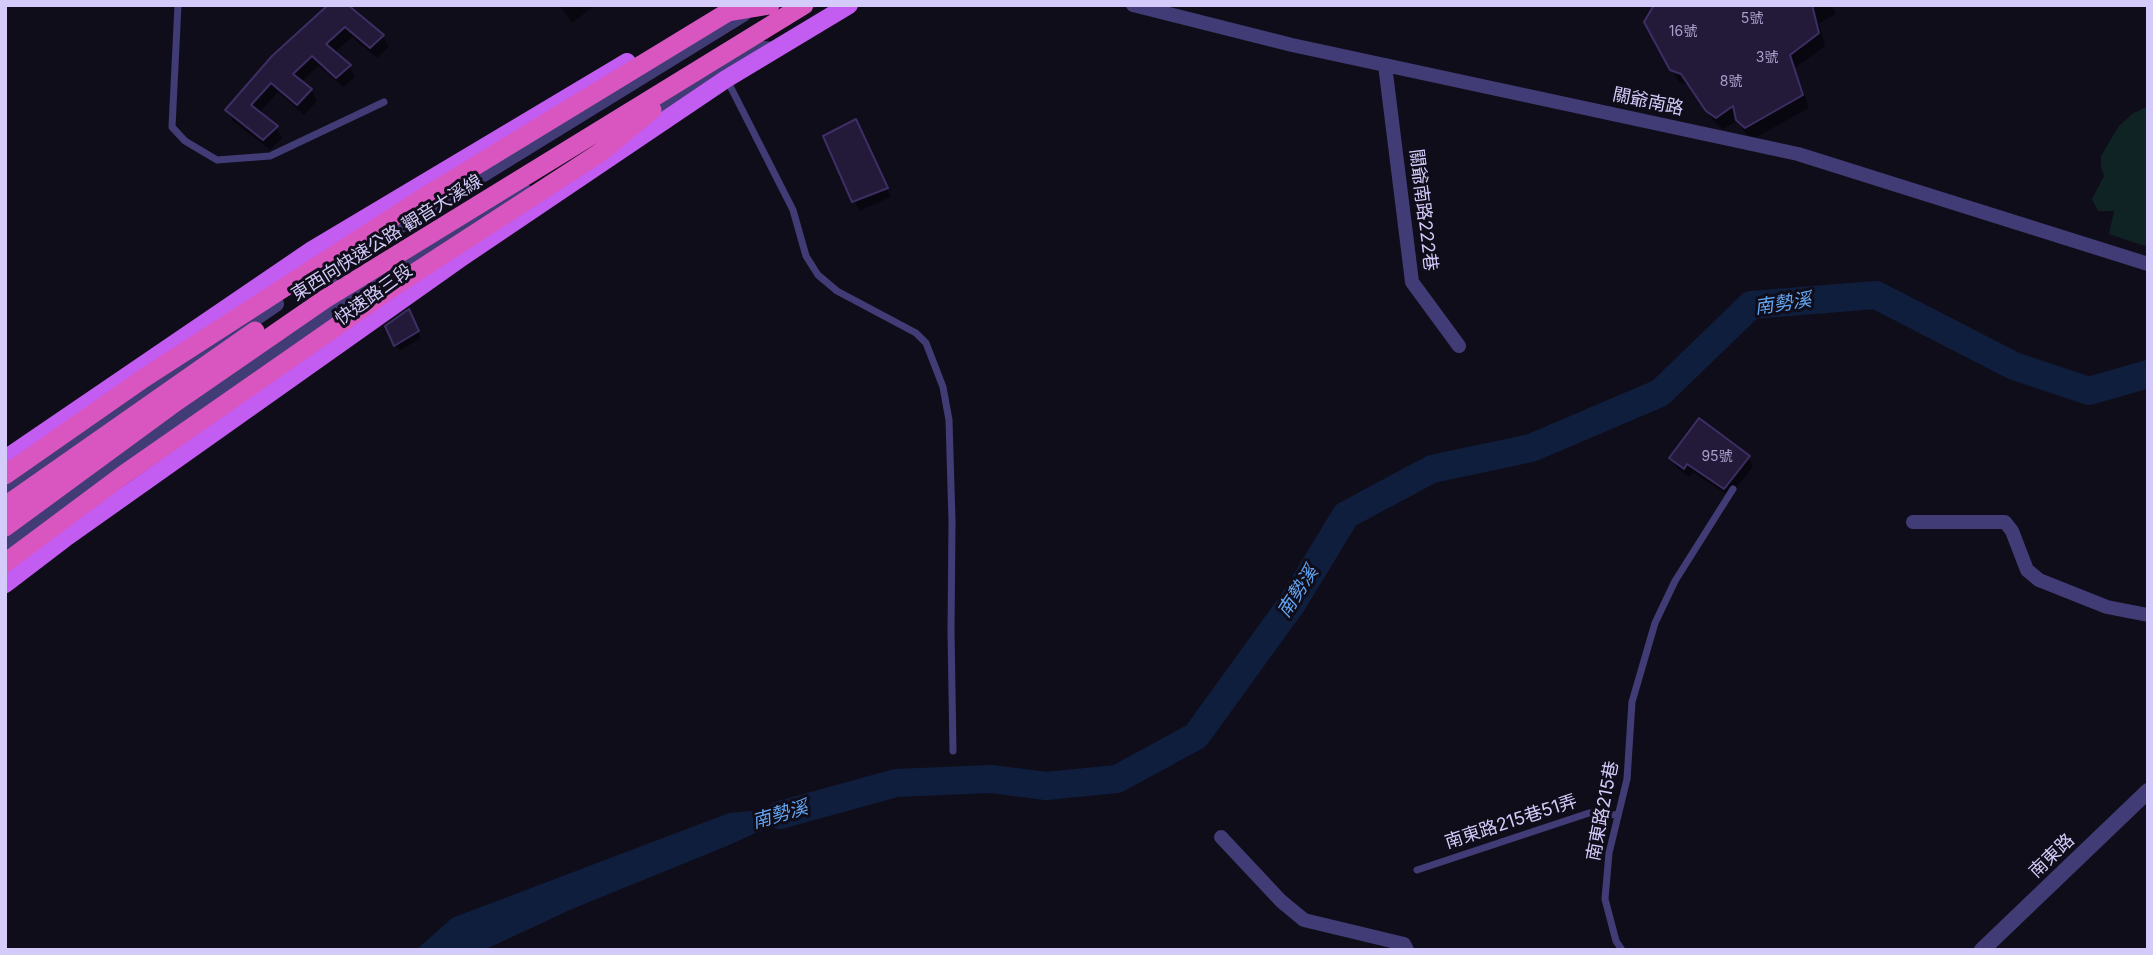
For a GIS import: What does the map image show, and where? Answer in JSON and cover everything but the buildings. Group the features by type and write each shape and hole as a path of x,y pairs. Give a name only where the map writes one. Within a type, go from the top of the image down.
{"highway":[{"path":"10,467 438,189 728,12 771,5"},
{"name":"東西向快速公路 觀音大溪線","path":"5,506 228,349 314,292 779,5"},
{"name":"東西向快速公路 觀音大溪線","path":"5,527 193,390 325,299 720,69 804,5"},
{"path":"5,563 123,475 396,285 601,152 720,69"}],"main road":[{"path":"10,467 312,250 703,28 724,5"},
{"name":"快速路三段","path":"5,584 64,539 365,328 720,69 774,50 849,5"}],"street":[{"path":"5,488 10,467 326,271 703,28 757,5"},
{"name":"關爺南路","path":"1133,5 1279,42 1798,155 2148,264"},
{"name":"關爺南路222巷","path":"1385,65 1412,282 1459,346"},
{"name":"快速路三段","path":"5,543 346,300 720,69"},
{"path":"312,250 365,328"},
{"path":"10,467 64,539"},
{"path":"1913,522 2004,522 2012,531 2027,570 2039,580 2107,607 2148,615"},
{"name":"南東路","path":"1982,950 2148,791"},
{"path":"1221,837 1282,901 1304,920 1404,944 1407,950"}],"lane":[{"path":"178,5 172,127 185,141 217,160 270,156 384,102"},
{"path":"703,28 720,69 793,210 806,256 818,275 837,291 916,333 926,343 943,387 949,420 952,521 953,751"},
{"name":"南東路215巷","path":"1622,950 1616,941 1605,899 1609,853 1627,779 1632,702 1655,624 1675,581 1733,489"},
{"name":"南東路215巷51弄","path":"1417,870 1589,813 1617,815"}],"green space":[{"path":"2148,106 2148,247 2109,234 2114,211 2098,211 2092,199 2104,176 2101,156 2108,144 2119,126 2132,114"}],"water":[{"path":"817,805 727,846 572,909 484,950 416,950 452,918 729,813"}],"waterway":[{"name":"南勢溪","path":"780,815 896,783 991,779 1046,786 1117,779 1196,736 1293,602 1346,515 1432,469 1531,448 1660,393 1751,305 1876,295 2014,366 2089,391 2148,374"}]}
